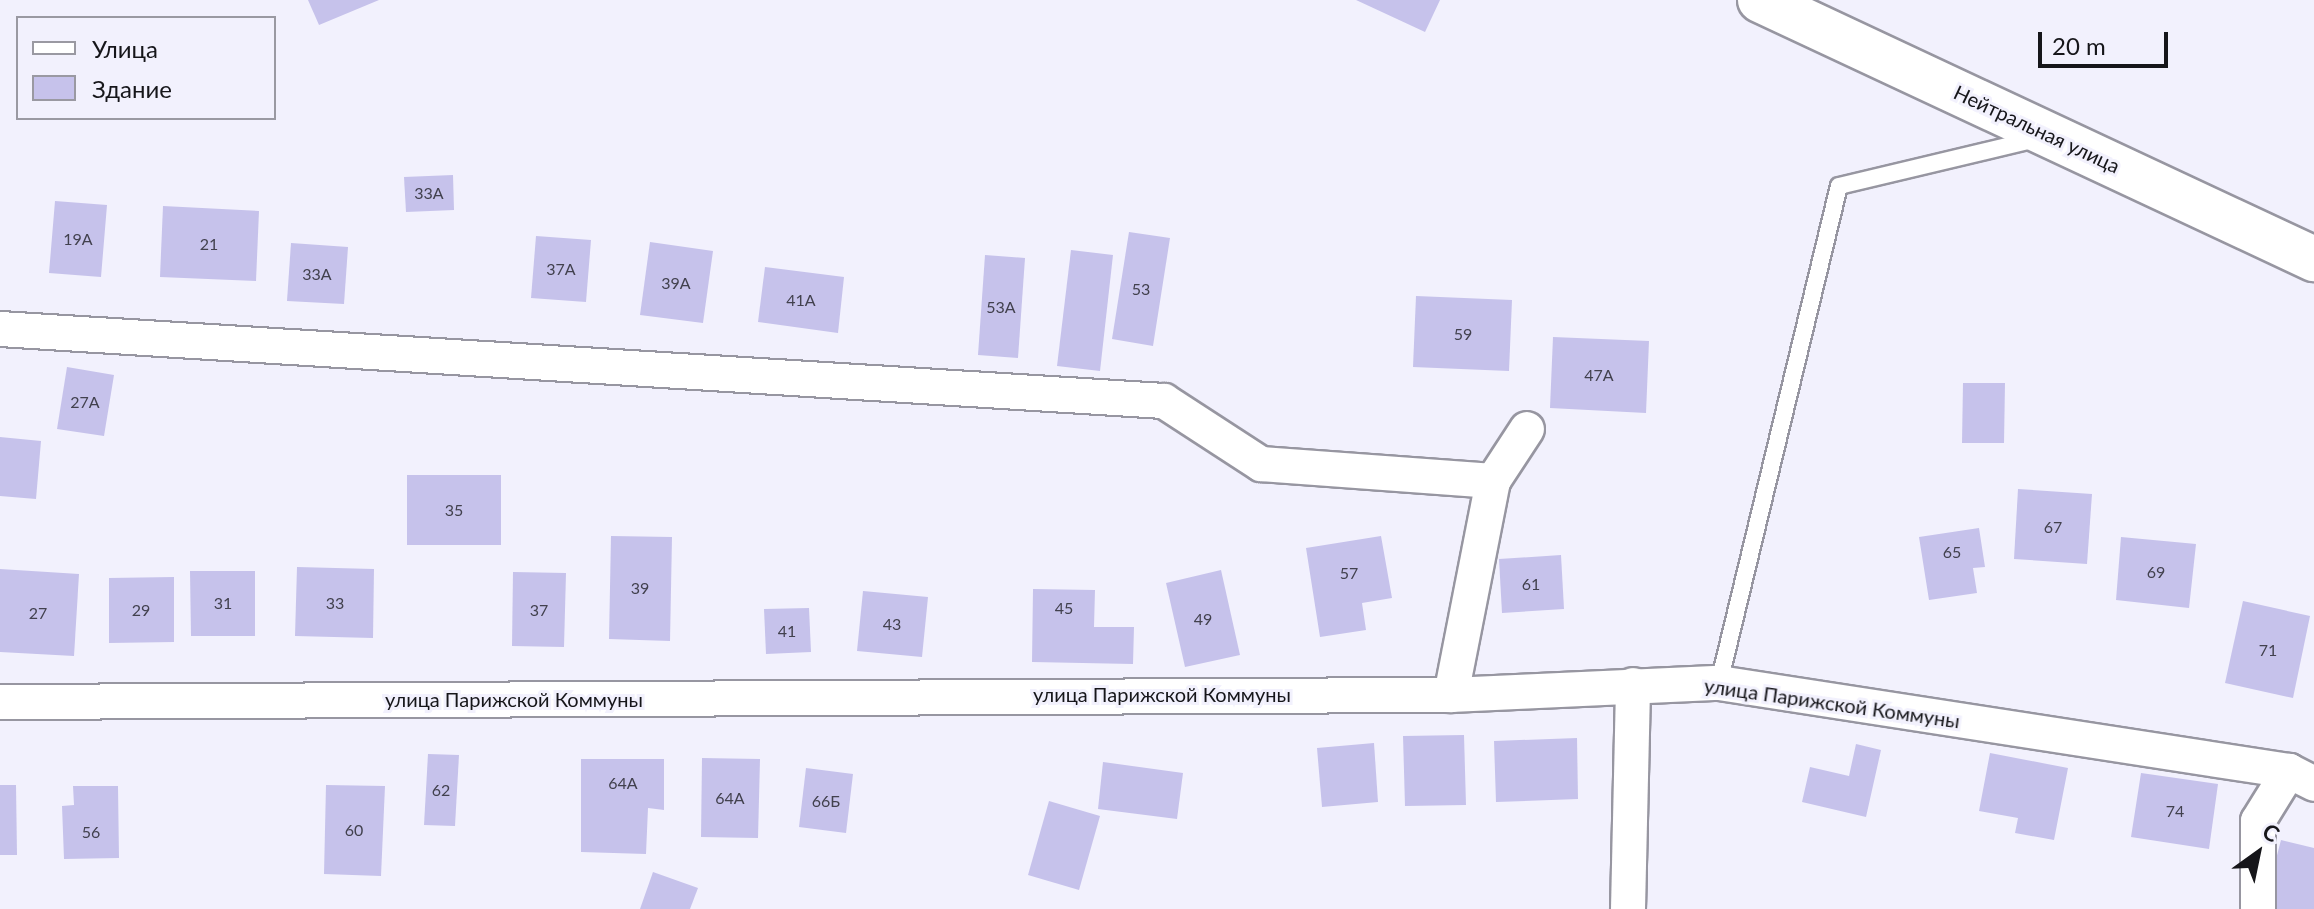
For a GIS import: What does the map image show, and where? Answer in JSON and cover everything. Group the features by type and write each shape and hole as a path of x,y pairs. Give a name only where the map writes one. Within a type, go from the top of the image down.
{"main road":[{"name":"Нейтральная улица","path":"1760,0 2314,259"}],"street":[{"path":"0,329 1164,401 1261,464 1493,481"},
{"path":"1451,695 1493,481 1527,429"},
{"name":"улица Парижской Коммуны","path":"0,702 1451,695 1719,683 2302,777"},
{"path":"1628,909 1633,685"},
{"path":"2258,909 2258,821 2302,777"}],"lane":[{"path":"1719,683 1839,186 2051,136"}],"building":[{"path":"308,0 379,0 319,25"},
{"path":"1356,0 1440,0 1425,32"},
{"path":"453,175 454,210 406,212 404,177"},
{"path":"55,201 107,205 101,277 49,273"},
{"path":"163,206 259,211 256,281 160,277"},
{"path":"1129,232 1170,238 1153,346 1112,339"},
{"path":"536,236 591,240 586,302 531,298"},
{"path":"650,242 713,251 703,323 640,315"},
{"path":"291,243 348,247 344,304 287,301"},
{"path":"1071,250 1113,255 1100,371 1057,366"},
{"path":"985,255 1025,258 1018,358 978,355"},
{"path":"765,267 844,277 838,333 758,322"},
{"path":"1416,296 1512,300 1509,371 1413,367"},
{"path":"1553,337 1649,341 1646,413 1550,408"},
{"path":"67,367 114,375 104,436 57,429"},
{"path":"1963,383 2005,383 2004,443 1962,443"},
{"path":"0,437 41,441 36,499 0,496"},
{"path":"407,475 501,475 501,545 407,545"},
{"path":"2018,489 2092,494 2087,564 2014,559"},
{"path":"1979,528 1985,567 1973,568 1977,593 1929,600 1919,537"},
{"path":"611,536 672,537 670,641 609,639"},
{"path":"1381,536 1392,598 1362,603 1366,630 1320,637 1306,548"},
{"path":"2121,537 2196,544 2189,608 2116,600"},
{"path":"1561,555 1564,609 1502,613 1499,559"},
{"path":"297,567 374,569 373,638 295,636"},
{"path":"0,569 79,574 74,656 0,652"},
{"path":"1221,570 1240,655 1185,667 1166,583"},
{"path":"190,571 255,571 255,636 191,636"},
{"path":"513,572 566,573 564,647 512,646"},
{"path":"174,577 174,642 109,643 109,578"},
{"path":"1033,589 1095,590 1094,627 1134,627 1133,664 1032,662"},
{"path":"863,591 928,597 922,657 857,651"},
{"path":"2243,601 2310,616 2293,698 2225,683"},
{"path":"809,608 811,652 766,654 764,609"},
{"path":"1464,735 1466,805 1405,806 1403,736"},
{"path":"1577,738 1578,799 1496,802 1494,741"},
{"path":"1374,743 1378,802 1322,807 1317,748"},
{"path":"1856,744 1881,750 1866,817 1802,802 1810,767 1849,776"},
{"path":"1990,753 2068,768 2054,840 2015,833 2018,818 1979,811"},
{"path":"428,754 459,755 455,826 424,825"},
{"path":"702,758 760,759 758,838 701,837"},
{"path":"581,759 664,759 664,810 648,808 646,854 581,852"},
{"path":"1103,762 1183,773 1177,819 1098,809"},
{"path":"806,768 853,774 846,833 799,827"},
{"path":"2141,773 2218,784 2209,849 2131,837"},
{"path":"0,785 16,785 17,855 0,855"},
{"path":"326,785 385,786 381,876 324,874"},
{"path":"73,786 118,786 119,858 64,859 62,806 74,805"},
{"path":"1049,801 1100,816 1079,890 1028,875"},
{"path":"2281,840 2314,848 2314,909 2263,909"},
{"path":"653,872 698,888 690,909 640,909"}]}
